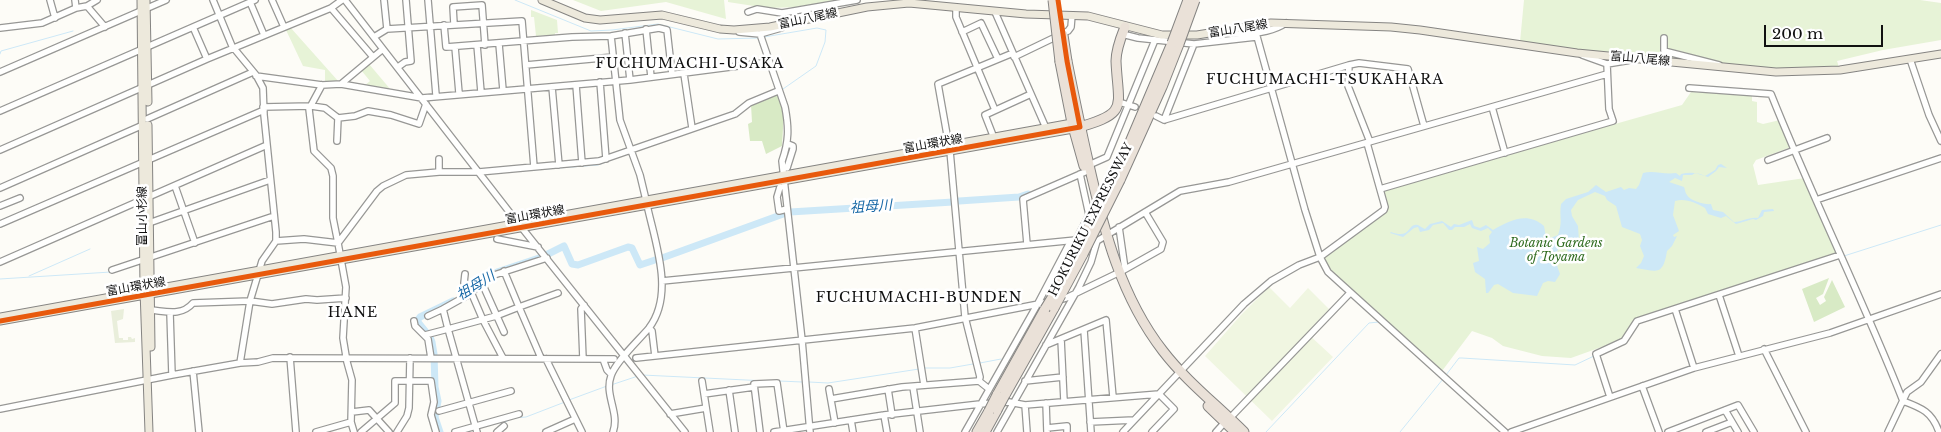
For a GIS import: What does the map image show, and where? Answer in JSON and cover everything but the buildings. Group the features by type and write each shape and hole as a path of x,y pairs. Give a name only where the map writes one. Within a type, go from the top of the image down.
{"highway":[{"path":"1053,0 1085,170 1105,236 1120,272 1147,328 1179,373 1227,420 1244,432"},
{"path":"1058,0 1064,61"},
{"name":"HOKURIKU EXPRESSWAY","path":"1175,44 1188,0"},
{"name":"HOKURIKU EXPRESSWAY","path":"977,432 993,410 1046,307 1057,295 1118,178 1151,96 1195,0"},
{"path":"1078,125 1108,117 1119,102 1120,91 1116,60 1124,30"},
{"name":"HOKURIKU EXPRESSWAY","path":"985,432 993,410"},
{"path":"1227,420 1235,432"}],"main road":[{"name":"富山小杉線","path":"141,0 144,10"},
{"name":"富山小杉線","path":"146,0 144,10 146,260 149,380 154,432"},
{"name":"富山八尾線","path":"542,0 585,18 600,20 662,15 720,28 759,29 881,5 909,3 995,12 1088,16 1124,30 1162,35 1197,35 1261,24 1345,25 1420,30 1577,53 1776,72 1840,70 1941,54"},
{"name":"富山環状線","path":"949,148 1046,128 1078,125"},
{"name":"富山環状線","path":"0,316 258,273 1078,125"},
{"name":"富山小杉線","path":"146,199 149,223 146,260"},
{"name":"富山小杉線","path":"147,292 150,310 149,432"},
{"name":"富山環状線","path":"0,322 147,292"}],"street":[{"path":"50,0 55,18"},
{"path":"75,0 76,8"},
{"path":"0,28 32,25 55,18 76,8 87,6 97,0"},
{"path":"0,72 166,0"},
{"path":"213,0 235,48 263,88 276,240 266,255 258,273 250,301 240,363"},
{"path":"272,0 284,27"},
{"path":"0,150 207,59 331,8 344,0 685,432"},
{"path":"384,0 387,28"},
{"path":"398,68 411,61 406,0"},
{"path":"428,0 436,95"},
{"path":"748,12 757,9 782,13 857,0"},
{"path":"0,111 253,1 264,35"},
{"path":"454,24 453,7 482,5 485,45"},
{"path":"87,6 105,27"},
{"path":"331,8 373,57"},
{"path":"956,8 956,17 995,110"},
{"path":"995,12 1046,128"},
{"path":"979,381 980,377 966,319 949,148 938,84 998,59 1014,55 1068,31 1071,27 1072,15"},
{"path":"720,28 760,34 792,25 802,20"},
{"path":"374,37 387,28 522,21 534,167"},
{"path":"962,32 981,23 998,59"},
{"path":"1124,30 1138,38 1194,44 1256,35 1278,28 1286,23"},
{"path":"444,25 446,47 499,44 572,36 611,36 646,29 667,30 672,74"},
{"path":"193,27 207,59"},
{"path":"646,29 651,77"},
{"path":"1215,32 1256,35"},
{"path":"625,33 630,80"},
{"path":"760,34 785,107 788,144 782,161 802,340 809,430"},
{"path":"1256,35 1320,257 1328,272 1505,432"},
{"path":"611,36 620,120 640,175 661,261 662,281 659,303 649,328 611,374 609,391 616,419 614,432"},
{"path":"1664,38 1664,51 1715,63 1724,68"},
{"path":"1027,244 1023,199 1085,170 1107,157 1132,106 1155,40"},
{"path":"499,44 503,90"},
{"path":"1164,120 1194,44"},
{"path":"477,45 480,92"},
{"path":"455,46 458,93"},
{"path":"341,84 383,49"},
{"path":"1577,53 1607,64 1638,59"},
{"path":"526,65 613,57"},
{"path":"1910,59 1929,115 1941,141"},
{"path":"0,188 255,74 322,85 341,84 422,98 458,93 630,80 769,62"},
{"path":"1156,116 1164,120 1359,63 1408,68 1424,126"},
{"path":"1380,188 1613,122 1609,109 1607,64"},
{"path":"1123,432 1244,304 1270,281 1299,265 1320,257 1384,210 1368,143 1348,86 1349,65"},
{"path":"684,74 692,128"},
{"path":"997,432 1091,262 1097,241 1180,190 1229,182 1607,74"},
{"path":"600,82 606,159"},
{"path":"576,84 582,163"},
{"path":"322,85 309,109 314,151 331,168 334,176 332,218 346,287 344,338 346,358 352,380 351,422 354,432"},
{"path":"552,87 558,165"},
{"path":"1689,88 1771,94 1903,401 1922,408 1935,420 1939,432"},
{"path":"338,243 377,191 406,175 439,172 480,172 582,163 606,159 735,114 749,104 779,92"},
{"path":"994,138 985,115 1031,94"},
{"path":"1119,102 1132,106"},
{"path":"0,224 264,108 311,106 325,108 338,118 355,116 368,111 391,115 419,124 426,104"},
{"path":"1492,107 1505,153"},
{"path":"337,141 338,118"},
{"path":"1768,160 1827,138"},
{"path":"0,262 267,145"},
{"path":"1816,200 1941,158"},
{"path":"439,159 439,172"},
{"path":"965,432 989,389 1046,307 1068,246 1074,245 1090,215 1085,170"},
{"path":"149,223 270,180"},
{"path":"175,186 195,243"},
{"path":"0,206 20,198"},
{"path":"636,358 915,328 1046,307 1120,272 1161,249 1163,242 1145,212"},
{"path":"112,270 274,216"},
{"path":"1119,227 1120,272"},
{"path":"276,240 304,239 338,243"},
{"path":"498,239 538,247"},
{"path":"662,281 1076,240"},
{"path":"1610,397 1596,354 1624,340 1638,321 1840,255"},
{"path":"428,316 471,292 491,276 547,258"},
{"path":"504,272 544,358 582,432"},
{"path":"464,274 464,283 471,292 503,358"},
{"path":"482,282 504,332"},
{"path":"426,335 496,316 558,293"},
{"path":"1216,432 1350,293"},
{"path":"1511,432 1694,368 1830,333 1941,294"},
{"path":"1719,295 1739,356"},
{"path":"150,310 170,313 187,309 192,303 250,301 272,304 306,299 346,298"},
{"path":"583,359 581,309 584,305"},
{"path":"443,309 475,430"},
{"path":"1675,309 1694,368"},
{"path":"170,313 172,375"},
{"path":"1046,344 1106,320 1112,397"},
{"path":"414,321 415,326 426,335 429,341 431,358"},
{"path":"649,328 652,331 655,356"},
{"path":"915,328 924,385"},
{"path":"1084,330 1091,432"},
{"path":"1061,339 1064,401"},
{"path":"1764,349 1806,432"},
{"path":"1888,432 1907,392 1921,382 1941,354"},
{"path":"290,357 296,432"},
{"path":"0,409 193,371 273,358 614,358"},
{"path":"397,432 407,416 410,358"},
{"path":"603,359 607,370 611,374"},
{"path":"193,371 199,432"},
{"path":"1025,381 1063,377"},
{"path":"361,432 394,403 395,381 410,380 430,381 434,402 431,415 435,431"},
{"path":"702,380 710,432"},
{"path":"831,399 888,389 979,381 989,389"},
{"path":"704,394 754,387 754,384 777,383 784,431"},
{"path":"1642,386 1659,432"},
{"path":"754,387 760,432"},
{"path":"913,387 920,432"},
{"path":"829,389 835,423"},
{"path":"888,389 892,415"},
{"path":"729,390 735,432"},
{"path":"439,411 511,391"},
{"path":"774,432 809,430 851,420 980,404 1012,403 1025,405 1159,394 1174,409 1152,432"},
{"path":"1046,403 1047,430 1066,426 1067,432"},
{"path":"1025,405 1027,432"},
{"path":"1668,432 1738,406 1754,432"},
{"path":"670,414 706,408"},
{"path":"352,412 369,410 389,432"},
{"path":"1725,410 1738,432"},
{"path":"455,432 475,430 519,414"},
{"path":"884,416 887,432"},
{"path":"546,432 575,418"},
{"path":"851,420 853,432"},
{"path":"1090,422 1134,420"},
{"path":"316,432 351,422"},
{"path":"1709,431 1732,422"},
{"path":"497,432 504,426"}],"green space":[{"path":"573,0 724,0 726,19 666,2 601,11"},
{"path":"728,0 843,0 801,7 767,8 728,2"},
{"path":"1524,0 1920,0 1941,3 1941,40 1883,50 1837,61 1840,70 1815,72 1660,61 1520,42"},
{"path":"531,10 557,20 558,33 555,33 555,35 536,36 534,17 531,17"},
{"path":"290,27 339,82 325,83 325,70 303,66 286,30"},
{"path":"369,64 391,90 364,86 370,81 361,70"},
{"path":"777,92 784,110 782,146 766,154 762,141 750,141 748,124 752,122 751,105"},
{"name":"Botanic Gardens of Toyama","path":"1691,92 1752,95 1752,101 1757,102 1757,122 1763,124 1780,120 1791,147 1756,160 1753,165 1758,185 1805,178 1837,253 1637,318 1621,340 1571,358 1542,356 1503,346 1492,338 1472,331 1442,371 1330,270 1325,262 1325,256 1388,210 1384,193 1386,189 1682,105"},
{"path":"1829,278 1823,294 1816,298 1820,305 1826,301 1824,297 1832,280 1845,307 1814,322 1802,289"},
{"path":"1269,287 1290,308 1308,288 1329,309 1307,333 1333,357 1272,421 1205,356"},
{"path":"124,309 123,319 117,321 119,338 128,340 128,337 135,338 135,342 115,343 111,311"}],"water":[{"path":"1721,164 1727,168 1719,167 1708,177 1695,173 1705,176"},
{"path":"1643,173 1676,173 1680,176 1687,173 1695,173 1683,175 1682,181 1675,178 1669,182 1684,187 1686,194 1691,199 1711,204 1713,210 1723,212 1734,222 1758,218 1762,210 1773,209 1774,211 1764,212 1763,216 1756,220 1753,219 1736,224 1726,216 1721,218 1708,214 1705,208 1694,203 1683,200 1675,201 1673,215 1679,231 1673,235 1674,237 1677,236 1667,251 1661,269 1654,271 1636,268 1644,256 1640,246 1642,240 1640,234 1622,227 1616,206 1607,200 1605,196 1595,192 1578,200 1571,210 1578,226 1579,241 1583,252 1580,260 1571,260 1568,251 1560,246 1554,257 1560,274 1555,282 1548,281 1543,283 1537,296 1513,293 1498,284 1494,285 1486,293 1485,279 1475,272 1473,263 1479,261 1477,247 1483,249 1490,243 1489,236 1492,232 1488,228 1481,231 1472,228 1470,224 1449,230 1443,223 1433,225 1429,230 1420,232 1418,227 1414,228 1403,237 1390,233 1403,234 1415,225 1425,229 1430,224 1442,221 1451,227 1454,224 1459,225 1472,220 1474,226 1480,228 1486,225 1493,230 1505,223 1525,218 1538,221 1544,226 1548,239 1558,235 1561,204 1566,199 1588,192 1596,185 1606,192 1621,187 1624,190 1629,188 1636,189"}],"waterway":[{"path":"515,0 591,31 658,24 718,39 758,38"},
{"path":"764,37 817,28 826,30 825,42 816,66 783,89"},
{"path":"0,54 1,51 73,31"},
{"path":"756,103 767,99"},
{"path":"634,152 647,147"},
{"path":"507,172 598,165 630,153"},
{"path":"0,185 33,170"},
{"name":"祖母川","path":"959,201 1019,197 1028,194"},
{"name":"祖母川","path":"790,212 953,202"},
{"name":"祖母川","path":"662,258 786,213"},
{"path":"1844,256 1941,225"},
{"name":"祖母川","path":"497,272 542,257 564,246 572,264 578,265 628,247 632,248 640,265 658,259"},
{"path":"29,276 90,249"},
{"path":"115,272 140,264"},
{"path":"0,279 111,272"},
{"name":"祖母川","path":"440,432 435,417 438,401 435,387 432,342 417,321 420,317 453,301"},
{"path":"1678,311 1703,303"},
{"path":"1633,333 1639,323 1674,312"},
{"path":"1266,432 1369,323 1379,322"},
{"path":"1446,375 1459,358 1575,365 1594,356"},
{"path":"980,363 1001,359"},
{"path":"923,368 950,368 973,364"},
{"path":"809,382 828,383 919,369"},
{"path":"642,375 767,381"},
{"path":"611,385 638,376"},
{"path":"1400,432 1443,379"},
{"path":"779,381 802,382"},
{"path":"569,400 607,386"},
{"path":"514,418 526,417 565,402"},
{"path":"503,424 510,419"}],"cycle path":[{"path":"0,321 1080,127 1067,61 1058,0"}],"district":[{"name":"FUCHUMACHI-USAKA","path":"690,64"},
{"name":"FUCHUMACHI-TSUKAHARA","path":"1325,80"},
{"name":"FUCHUMACHI-BUNDEN","path":"919,298"},
{"name":"HANE","path":"353,313"}]}
